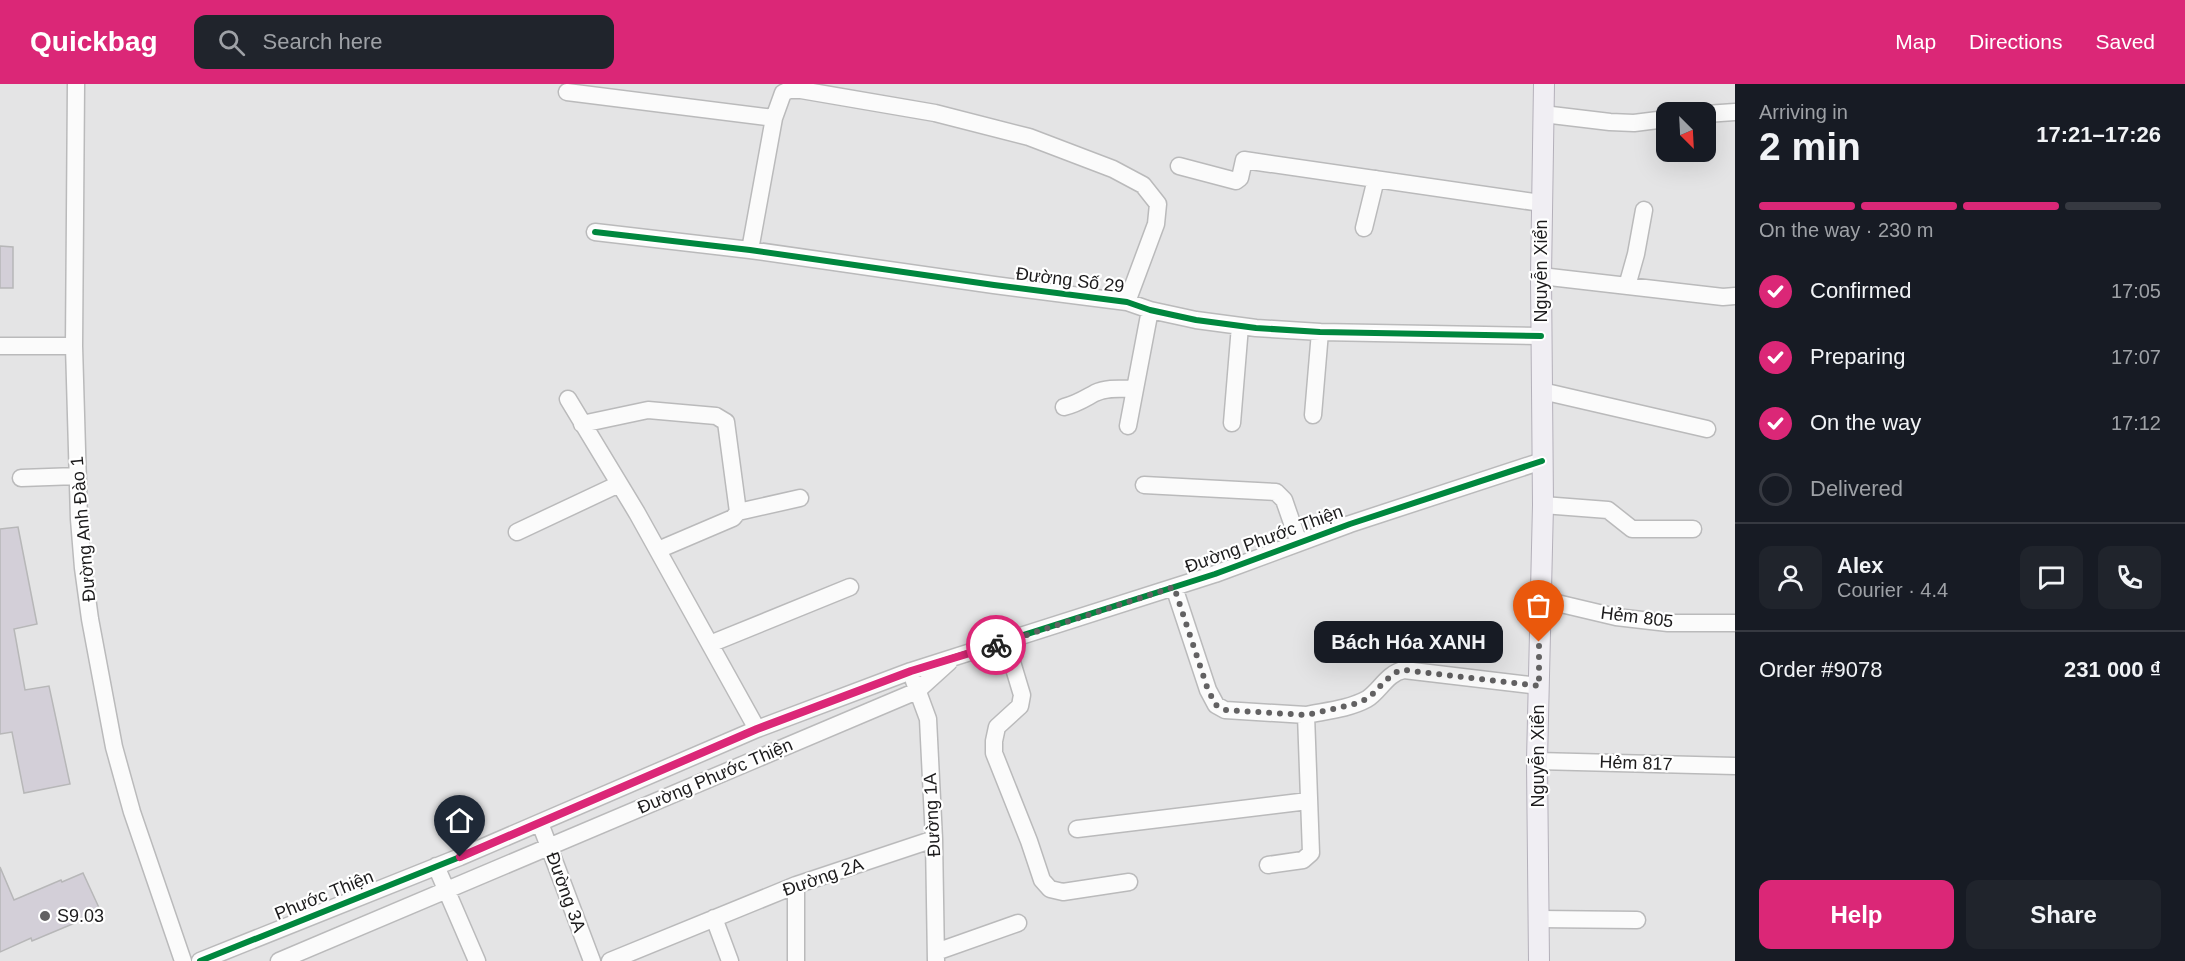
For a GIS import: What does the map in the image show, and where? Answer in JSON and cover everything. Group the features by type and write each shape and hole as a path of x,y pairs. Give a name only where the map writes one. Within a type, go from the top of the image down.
{"main road":[{"name":"Nguyễn Xiển","path":"1539,961 1537,761 1543,505 1541,204 1544,84"}],"street":[{"name":"Đường Anh Đào 1","path":"76,84 74,346 77,476 85,578 114,747 132,812 183,961"},
{"path":"750,250 774,118 783,93 789,90 801,90 935,113 1029,137 1113,169 1143,185 1158,204 1156,224 1127,302"},
{"path":"567,92 774,118"},
{"path":"1716,113 1735,112"},
{"path":"1544,114 1610,122 1634,123 1656,120"},
{"path":"1179,166 1236,181 1240,178 1244,160 1541,204"},
{"path":"1364,228 1376,179"},
{"path":"1627,285 1636,254 1644,210"},
{"name":"Đường Số 29","path":"595,232 750,250 1127,302 1150,310 1196,320 1240,326 1320,332 1541,336"},
{"path":"1541,276 1723,297 1735,296"},
{"path":"1128,426 1150,310"},
{"path":"1232,423 1240,326"},
{"path":"1314,415 1320,332"},
{"path":"0,346 74,346"},
{"path":"1064,407 1079,404 1096,392 1107,389 1134,389"},
{"path":"1542,391 1707,429"},
{"path":"568,399 658,550 757,729"},
{"path":"582,424 648,410 722,418 728,427 738,512"},
{"name":"Đường Phước Thiện","path":"460,857 757,729 911,671 1174,587 1542,461"},
{"path":"21,478 77,476"},
{"path":"517,532 620,484"},
{"path":"1144,485 1276,492 1284,500 1299,543"},
{"path":"658,550 733,518 738,512 800,498"},
{"path":"1543,505 1608,510 1632,529 1693,529"},
{"path":"710,644 850,587"},
{"path":"1174,587 1200,668 1216,705 1225,710 1306,715 1354,704 1369,698 1385,681 1398,671 1404,670 1539,686"},
{"name":"Hẻm 805","path":"1540,599 1616,617 1668,622 1735,623"},
{"path":"1006,642 1022,694 1020,706 997,727 994,753 1042,880 1050,889 1063,892 1129,882"},
{"name":"Đường Phước Thiện","path":"447,890 917,691 952,659"},
{"name":"Đường 1A","path":"911,671 928,719 934,839 936,956"},
{"path":"1268,865 1303,860 1311,854 1306,715"},
{"name":"Hẻm 817","path":"1537,761 1735,766"},
{"path":"1077,829 1308,801"},
{"name":"Đường 3A","path":"540,823 592,961"},
{"name":"Đường 2A","path":"610,961 796,885 934,839"},
{"name":"Phước Thiện","path":"200,961 460,857"},
{"path":"436,866 477,961"},
{"path":"796,885 796,961"},
{"path":"279,961 447,890"},
{"path":"714,918 730,961"},
{"path":"1539,919 1637,920"},
{"path":"936,956 1018,923"}],"building":[{"path":"0,246 13,247 13,288 0,288"},
{"path":"18,527 37,624 14,629 25,690 49,686 70,784 24,793 12,732 0,734 0,529"},
{"name":"S9.03","path":"0,867 14,900 83,873 101,912 0,952"}],"cycle path":[{"path":"595,232 750,250 1127,302 1150,310 1196,320 1256,328 1320,332 1541,336"},
{"path":"200,961 460,857 757,729 911,671 1215,574 1350,524 1542,461"}],"way so far":[{"path":"996,645 1174,587 1196,657 1216,705 1225,710 1306,715 1354,704 1369,698 1385,681 1398,671 1404,670 1539,686 1539,642"}],"place":[{"name":"Bách Hóa XANH","path":"1539,642"},
{"name":"S9.03","path":"45,916"}],"route":[{"path":"460,857 757,729 911,671 996,645"}]}
